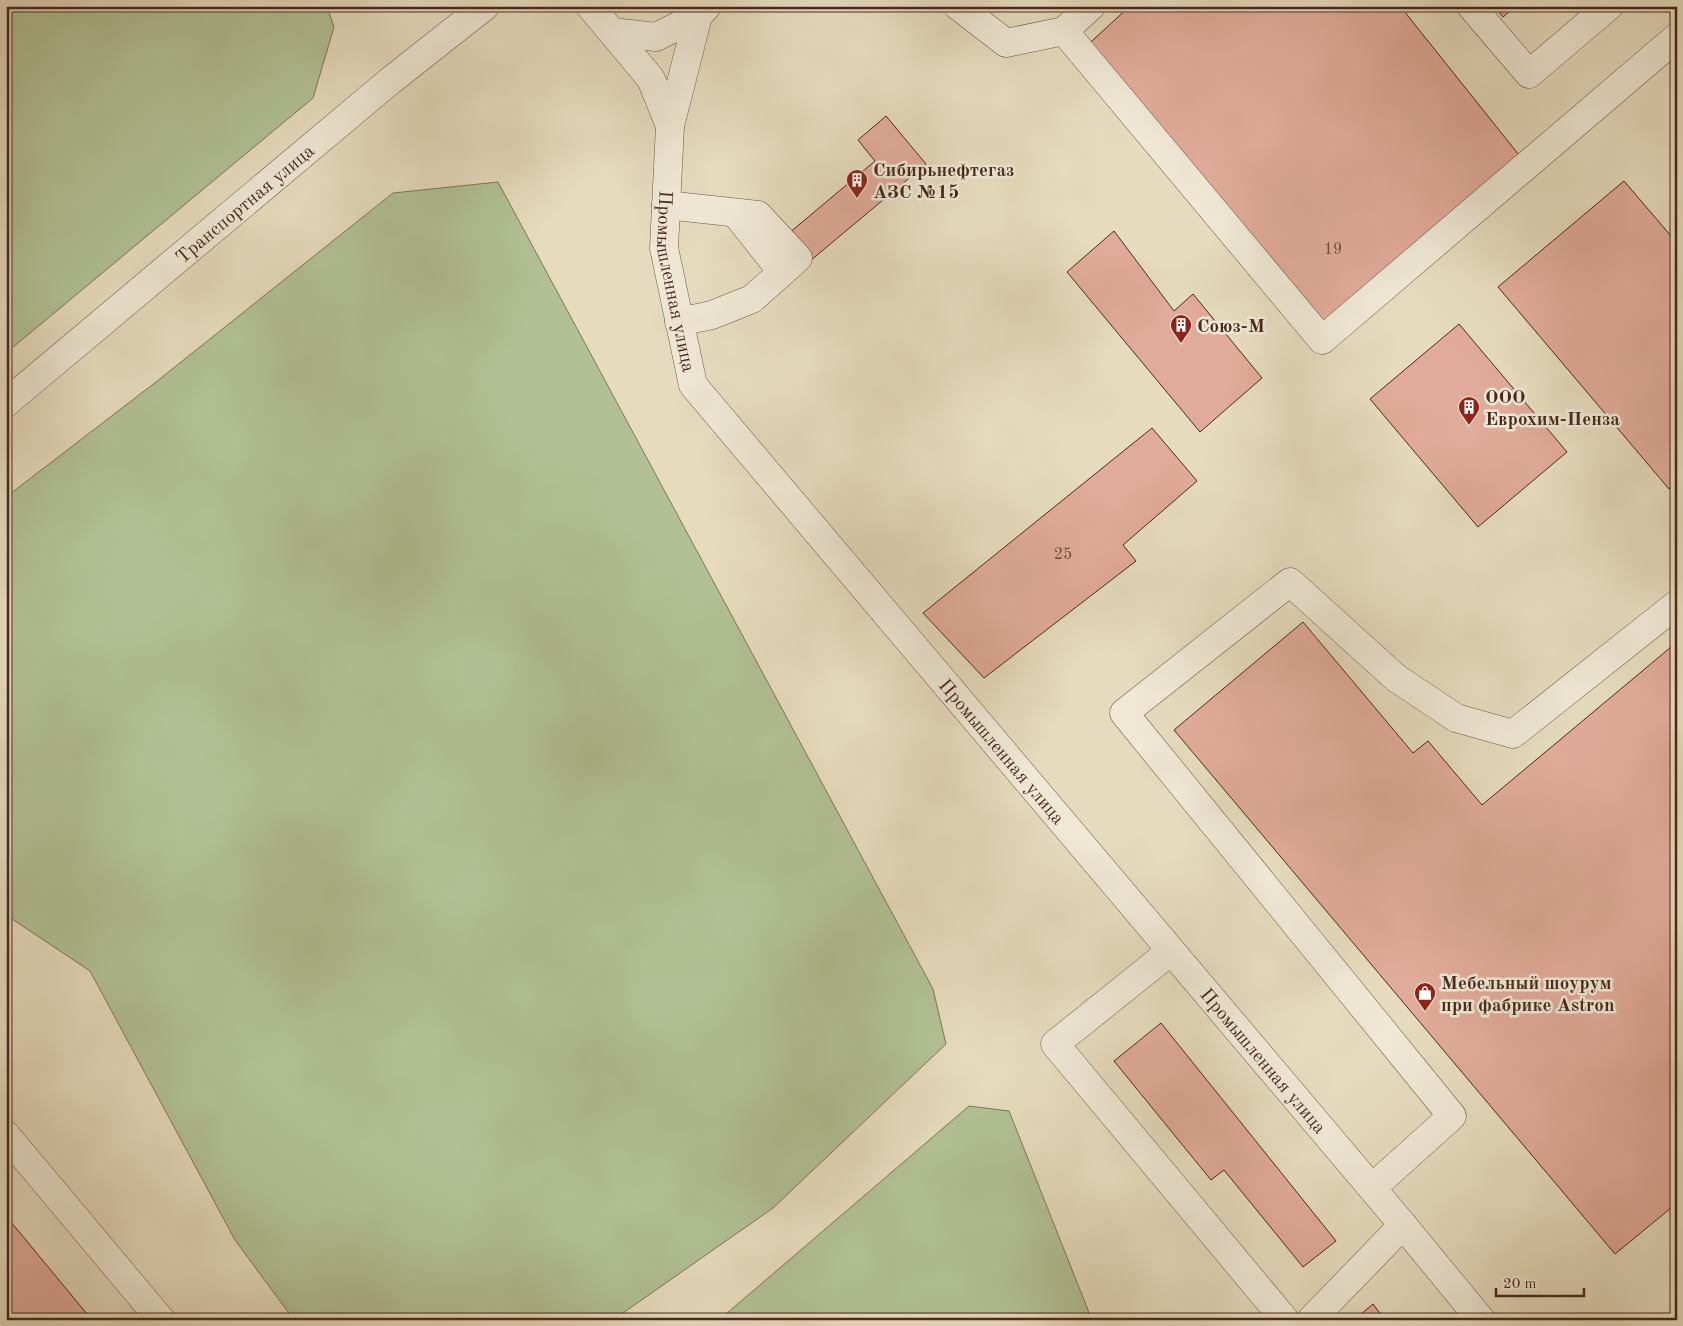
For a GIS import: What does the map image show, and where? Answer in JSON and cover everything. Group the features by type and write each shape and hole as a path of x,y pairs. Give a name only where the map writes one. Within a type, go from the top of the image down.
{"street":[{"name":"Транспортная улица","path":"6,403 390,81 486,6"},
{"path":"590,6 650,78 670,126"},
{"path":"958,6 1006,44 1064,31 1091,6"},
{"path":"1471,6 1529,74 1609,6"},
{"path":"613,32 656,37 703,11"},
{"path":"670,126 703,11"},
{"path":"1064,31 1322,340 1677,37"},
{"name":"Промышленная улица","path":"670,126 664,248 693,385 1403,1224 1480,1320"},
{"path":"666,204 734,212 782,272 752,299 712,315 680,322"},
{"path":"1372,1188 1452,1116 1124,713 1290,582 1404,683 1456,718 1512,734 1677,604"},
{"path":"1171,950 1055,1044 1285,1320"},
{"path":"6,1135 161,1320"},
{"path":"1314,1319 1403,1224"}],"green space":[{"path":"6,6 327,6 334,27 313,98 6,353"},
{"path":"498,182 933,989 946,1044 773,1208 613,1320 294,1320 235,1240 90,971 6,915 6,497 156,382 393,193"},
{"path":"969,1106 1009,1111 1092,1320 719,1320"}],"building":[{"path":"1130,6 1400,6 1519,155 1322,340 1081,51"},
{"path":"1494,6 1516,6 1503,17"},
{"name":"Сибирьнефтегаз АЗС №15","path":"886,116 926,164 810,261 788,234 875,161 858,140"},
{"path":"1624,181 1677,243 1677,482 1669,489 1498,287"},
{"name":"Союз-М","path":"1114,231 1174,311 1193,294 1262,378 1200,432 1067,272"},
{"name":"ООО Еврохим-Пенза","path":"1459,324 1567,452 1478,527 1370,399"},
{"path":"1152,428 1197,481 1123,545 1136,561 984,678 923,613"},
{"path":"1303,622 1413,753 1428,741 1482,805 1677,642 1677,1203 1615,1254 1174,730"},
{"path":"1161,1023 1336,1241 1303,1267 1224,1170 1211,1180 1114,1061"},
{"path":"6,1216 92,1320 6,1320"},
{"path":"1373,1304 1385,1320 1354,1320"}],"place":[{"name":"Сибирьнефтегаз АЗС №15","path":"857,199"},
{"name":"Союз-М","path":"1181,344"},
{"name":"ООО Еврохим-Пенза","path":"1469,426"},
{"name":"Мебельный шоурум при фабрике Astron","path":"1425,1012"}]}
